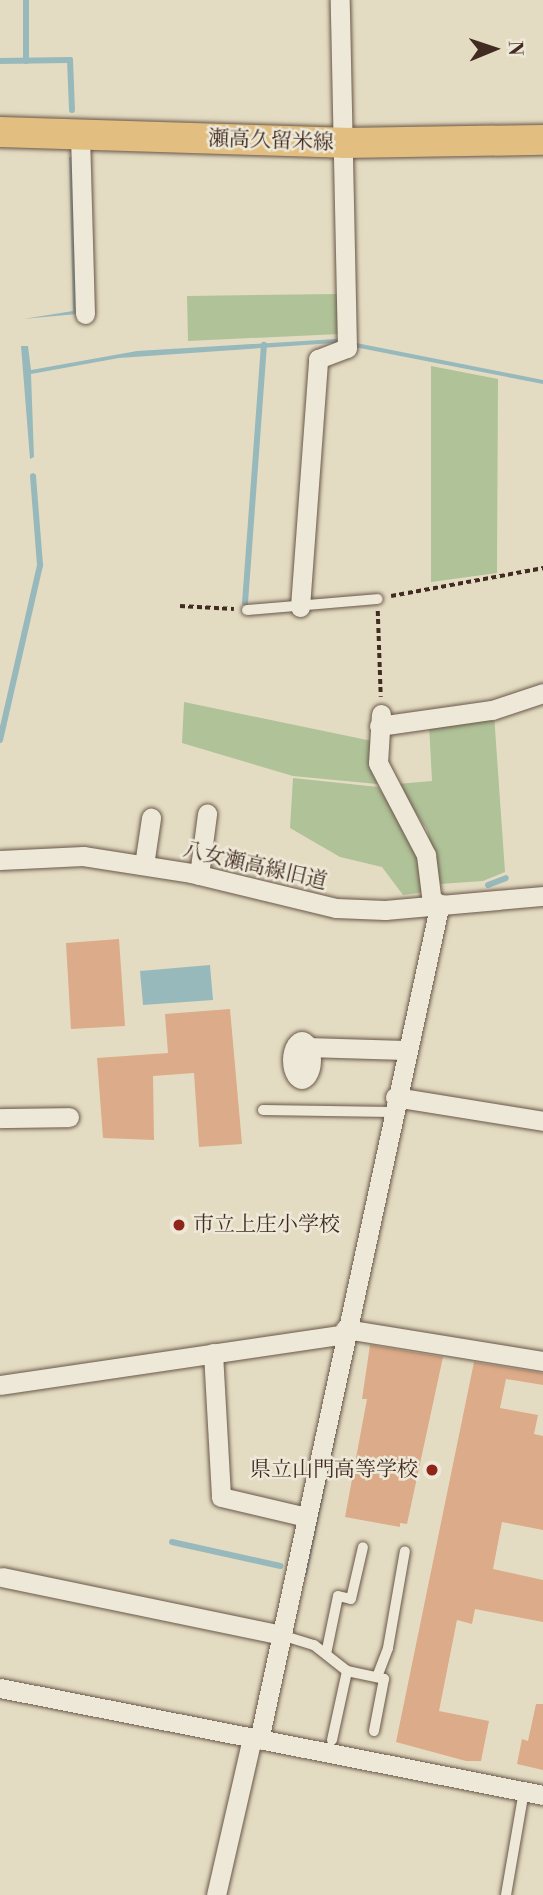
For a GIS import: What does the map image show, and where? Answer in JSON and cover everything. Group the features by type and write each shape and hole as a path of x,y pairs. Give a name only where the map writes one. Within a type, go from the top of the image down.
{"main road":[{"name":"瀬高久留米線","path":"0,132 344,143 543,140"}],"street":[{"path":"300,607 318,359 348,348 340,0"},
{"path":"80,135 85,314"},
{"path":"216,1895 281,1635 436,903 426,855 378,763 380,720 492,710 543,693"},
{"path":"199,875 206,814"},
{"path":"144,865 151,818"},
{"name":"八女瀬高線旧道","path":"0,860 83,856 199,875 336,908 385,910 436,903 543,896"},
{"path":"307,1048 405,1050"},
{"path":"393,1105 543,1121"},
{"path":"0,1118 69,1117"},
{"path":"0,1385 344,1331 543,1361"},
{"path":"213,1353 222,1497 306,1517"},
{"path":"2,1577 281,1635"},
{"path":"0,1688 533,1793"}],"lane":[{"path":"247,610 378,598"},
{"path":"263,1110 393,1105"},
{"path":"326,1654 338,1596 351,1599 363,1547"},
{"path":"377,1677 388,1648 405,1551"},
{"path":"281,1635 314,1645 346,1671 384,1679 374,1731"},
{"path":"332,1740 346,1671"},
{"path":"506,1895 533,1793"}],"path":[{"path":"380,720 378,598 543,568"},
{"path":"180,606 247,610"}],"green space":[{"path":"339,294 340,334 188,341 187,296"},
{"path":"431,366 498,379 497,573 431,582"},
{"path":"184,702 372,741 377,784 293,776 182,743"},
{"path":"494,714 505,872 483,881 440,884 427,830 397,784 432,781 429,724"},
{"path":"293,778 378,787 415,843 425,892 403,895 382,867 340,857 290,828"}],"water":[{"path":"69,157 73,157 77,314 23,319 73,311"},
{"path":"336,339 543,380 543,384 334,343 119,358 31,374 34,457 30,459 21,346 28,346 31,370 137,351"},
{"path":"210,965 213,1000 143,1005 140,971"},
{"path":"355,1342 307,1575 304,1575"}],"building":[{"path":"119,939 125,1026 71,1029 66,943"},
{"path":"230,1009 242,1144 199,1147 194,1073 153,1076 154,1140 103,1138 97,1058 168,1053 165,1014"},
{"path":"370,1345 443,1357 407,1524 400,1523 400,1527 345,1517 367,1399 362,1399"},
{"path":"474,1362 543,1373 543,1385 506,1379 500,1408 538,1415 534,1434 543,1436 543,1530 502,1522 493,1569 543,1580 543,1622 475,1609 472,1624 457,1620 439,1711 489,1721 481,1761 466,1761 396,1742"},
{"path":"536,1704 543,1704 543,1770 517,1764 522,1739 528,1741"}],"waterway":[{"path":"26,0 26,61"},
{"path":"0,61 70,60 72,110"},
{"path":"245,603 264,345"},
{"path":"0,740 40,565 33,476"},
{"path":"488,885 506,878"},
{"path":"172,1542 280,1566"}],"place":[{"name":"市立上庄小学校","path":"179,1225"},
{"name":"県立山門高等学校","path":"432,1470"}]}
